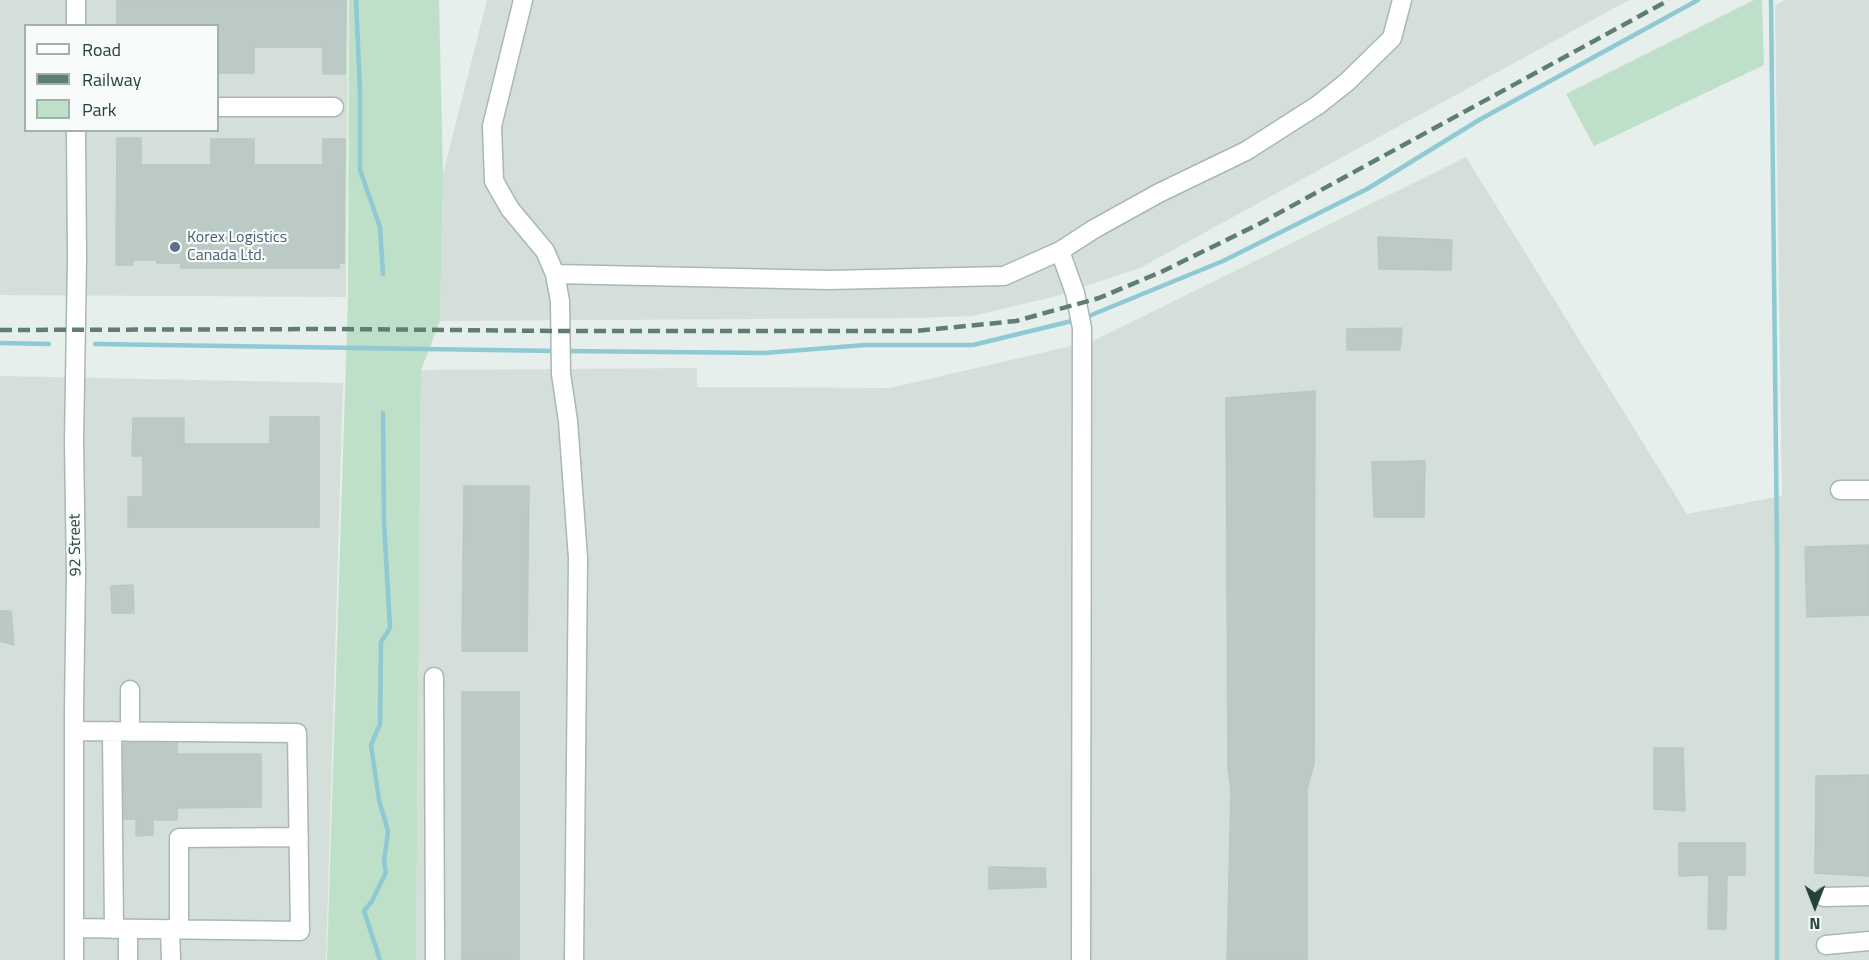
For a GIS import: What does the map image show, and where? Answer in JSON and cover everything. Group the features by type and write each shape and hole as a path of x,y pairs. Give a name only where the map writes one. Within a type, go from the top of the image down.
{"street":[{"path":"76,0 76,24"},
{"path":"523,0 492,126 495,181 510,209 545,251 555,273 560,301 561,374 568,421 579,558 574,960"},
{"path":"555,273 829,280 1004,276 1060,251 1159,193 1246,151 1318,105 1347,82 1392,38 1402,0"},
{"path":"219,107 334,107"},
{"name":"92 Street","path":"74,960 76,132"},
{"path":"1060,251 1075,293 1080,321 1082,960"},
{"path":"1840,490 1869,490"},
{"path":"434,677 435,960"},
{"path":"128,960 121,929 121,731 130,690"},
{"path":"74,731 297,734 300,931 74,928"},
{"path":"171,960 179,838 298,837"},
{"path":"1824,897 1869,896"},
{"path":"1826,945 1869,940"}],"shaded area":[{"path":"0,0 348,0 346,297 0,295"},
{"path":"487,0 1629,0 1140,268 1053,297 972,316 440,321 443,174"},
{"path":"1784,0 1869,0 1869,960 416,960 421,370 697,368 697,387 890,388 1093,341 1466,157 1687,514 1782,496 1775,6"},
{"path":"0,376 343,383 326,960 0,960"}],"green space":[{"path":"349,0 439,0 443,174 440,321 421,370 416,960 327,960 348,297"},
{"path":"1754,0 1762,0 1764,65 1594,146 1566,94"}],"building":[{"path":"117,0 346,0 345,74 323,74 323,47 254,47 254,73 219,73 219,24 117,24"},
{"path":"117,138 141,138 141,165 211,165 211,139 254,139 254,165 323,165 323,139 345,139 344,263 339,263 339,268 181,268 181,263 157,263 157,260 133,260 133,265 116,265"},
{"path":"1378,237 1452,240 1451,270 1379,269"},
{"path":"1402,328 1400,350 1347,350 1347,329"},
{"path":"1315,391 1314,764 1307,789 1307,960 1227,960 1231,791 1228,768 1226,398"},
{"path":"270,417 319,417 319,527 128,527 128,497 143,497 143,456 132,456 133,418 184,418 184,444 270,444"},
{"path":"1425,461 1424,517 1374,517 1372,462"},
{"path":"464,486 529,486 527,651 462,651"},
{"path":"1869,545 1869,615 1807,617 1805,547"},
{"path":"133,585 134,613 112,613 111,586"},
{"path":"0,611 11,611 14,645 0,641"},
{"path":"462,692 519,692 519,960 462,960"},
{"path":"123,743 177,743 177,754 261,754 261,807 177,808 177,820 153,820 153,835 136,836 136,819 124,819"},
{"path":"1654,748 1683,748 1685,811 1654,809"},
{"path":"1869,775 1869,876 1815,873 1816,776"},
{"path":"1679,843 1745,843 1745,875 1727,875 1726,929 1708,929 1709,875 1679,876"},
{"path":"989,867 1045,868 1046,887 989,889"}],"waterway":[{"path":"356,0 360,90 360,170 380,227 383,274"},
{"path":"1084,318 1223,261 1367,189 1479,120 1698,0"},
{"path":"1771,0 1777,547 1777,960"},
{"path":"565,351 764,353 865,345 973,345 1076,320"},
{"path":"0,343 49,344"},
{"path":"95,344 557,351"},
{"path":"380,960 364,911 372,901 386,872 384,862 388,831 379,800 371,745 380,724 381,642 390,628 384,522 383,413"}],"railway":[{"path":"0,330 916,331 1016,321 1099,298 1161,272 1257,225 1669,0"}],"place":[{"name":"Korex Logistics Canada Ltd.","path":"175,247"}]}
